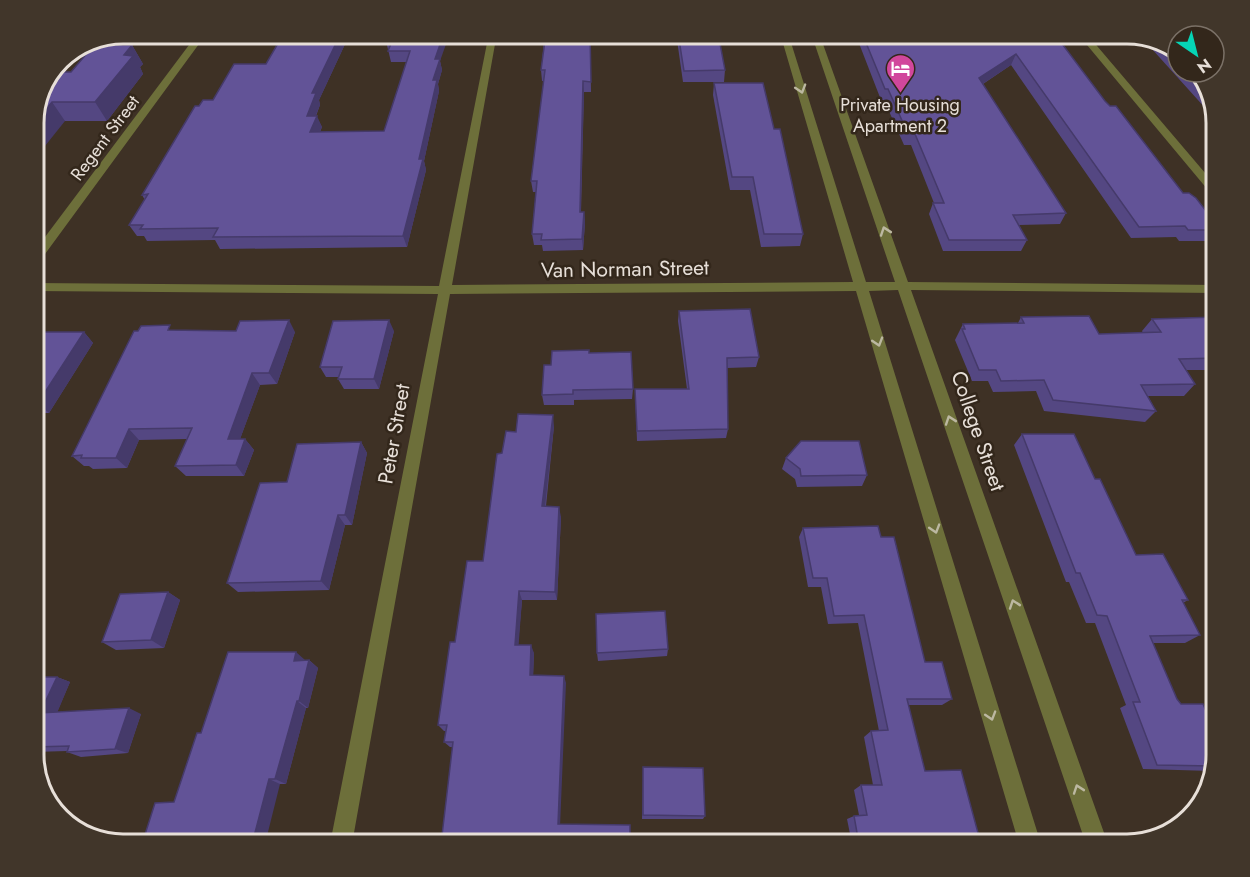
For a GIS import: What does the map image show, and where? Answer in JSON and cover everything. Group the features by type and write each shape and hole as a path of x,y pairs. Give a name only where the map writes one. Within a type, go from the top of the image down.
{"street":[{"name":"Regent Street","path":"44,247 196,43"},
{"name":"Peter Street","path":"343,834 490,43"},
{"path":"787,43 1027,834"},
{"name":"College Street","path":"819,43 1094,834"},
{"path":"1089,43 1206,182"},
{"name":"Van Norman Street","path":"44,287 443,290 904,286 1206,290"}],"building":[{"path":"278,43 336,43 312,93 316,93 307,116 317,116 310,132 384,131 410,51 388,51 391,43 441,43 435,59 440,59 433,80 437,80 419,159 423,159 403,236 213,237 218,228 140,229 143,225 129,225 148,194 142,195 195,106 199,106 203,100 213,100 234,64 266,64"},
{"path":"545,43 590,43 591,82 583,81 580,212 584,212 582,239 541,240 542,234 532,234 537,181 531,181 545,70 541,70"},
{"path":"680,43 720,43 725,70 684,71"},
{"path":"866,43 1062,43 1105,101 1110,106 1116,106 1183,193 1189,193 1196,198 1206,211 1206,230 1188,230 1185,226 1139,227 1016,54 979,78 1066,213 1013,215 1027,240 949,240 933,203 944,203 915,134 908,134 888,89 885,89"},
{"path":"107,45 132,45 124,55 133,56 95,102 52,102 45,111 46,102 60,74 71,72 92,50"},
{"path":"714,83 763,83 774,129 780,129 803,234 764,234 753,177 732,177"},
{"path":"750,309 759,357 727,358 728,429 637,431 635,389 689,389 679,311"},
{"path":"1089,316 1099,334 1161,332 1152,319 1206,317 1206,358 1179,359 1195,384 1141,385 1156,411 1053,400 1044,380 1001,381 996,370 979,370 962,329 965,329 963,324 1024,323 1021,317"},
{"path":"289,320 269,373 252,373 228,439 245,439 236,465 175,466 192,428 129,429 116,458 72,456 134,331 138,331 141,326 170,325 168,330 236,331 240,321"},
{"path":"389,320 374,379 338,379 342,367 320,367 333,321"},
{"path":"44,332 84,332 44,394"},
{"path":"589,350 589,353 631,352 633,389 573,390 573,394 542,395 544,365 551,365 552,351"},
{"path":"518,414 553,415 542,506 559,507 555,592 519,591 515,645 531,645 530,675 564,676 558,824 630,825 630,834 442,834 453,742 444,742 447,725 438,725 450,642 455,642 467,561 483,561 497,454 502,453 506,431 516,432"},
{"path":"1022,434 1074,434 1095,479 1100,479 1136,555 1163,554 1188,600 1182,600 1200,635 1150,636 1177,699 1181,704 1203,704 1206,711 1205,766 1157,765 1133,702 1140,702 1107,616 1097,615 1080,573 1076,573"},
{"path":"801,441 859,441 867,475 801,476 800,469 786,458"},
{"path":"361,442 345,515 338,515 321,581 227,583 260,483 287,482 297,444"},
{"path":"878,526 881,537 894,537 925,662 942,662 952,699 907,699 925,771 961,770 978,834 857,834 854,816 867,815 861,785 882,785 871,731 888,730 864,615 834,616 827,578 813,578 803,528"},
{"path":"168,592 151,640 102,642 120,594"},
{"path":"665,611 668,649 597,653 596,614"},
{"path":"228,652 296,652 294,661 309,660 275,779 269,779 255,834 145,834 155,803 174,802 197,733 201,733"},
{"path":"44,677 57,677 44,705"},
{"path":"129,708 115,749 67,752 69,746 44,747 44,713"},
{"path":"643,767 703,768 705,816 643,815"}],"place":[{"name":"Private Housing Apartment 2","path":"900,94"}]}
